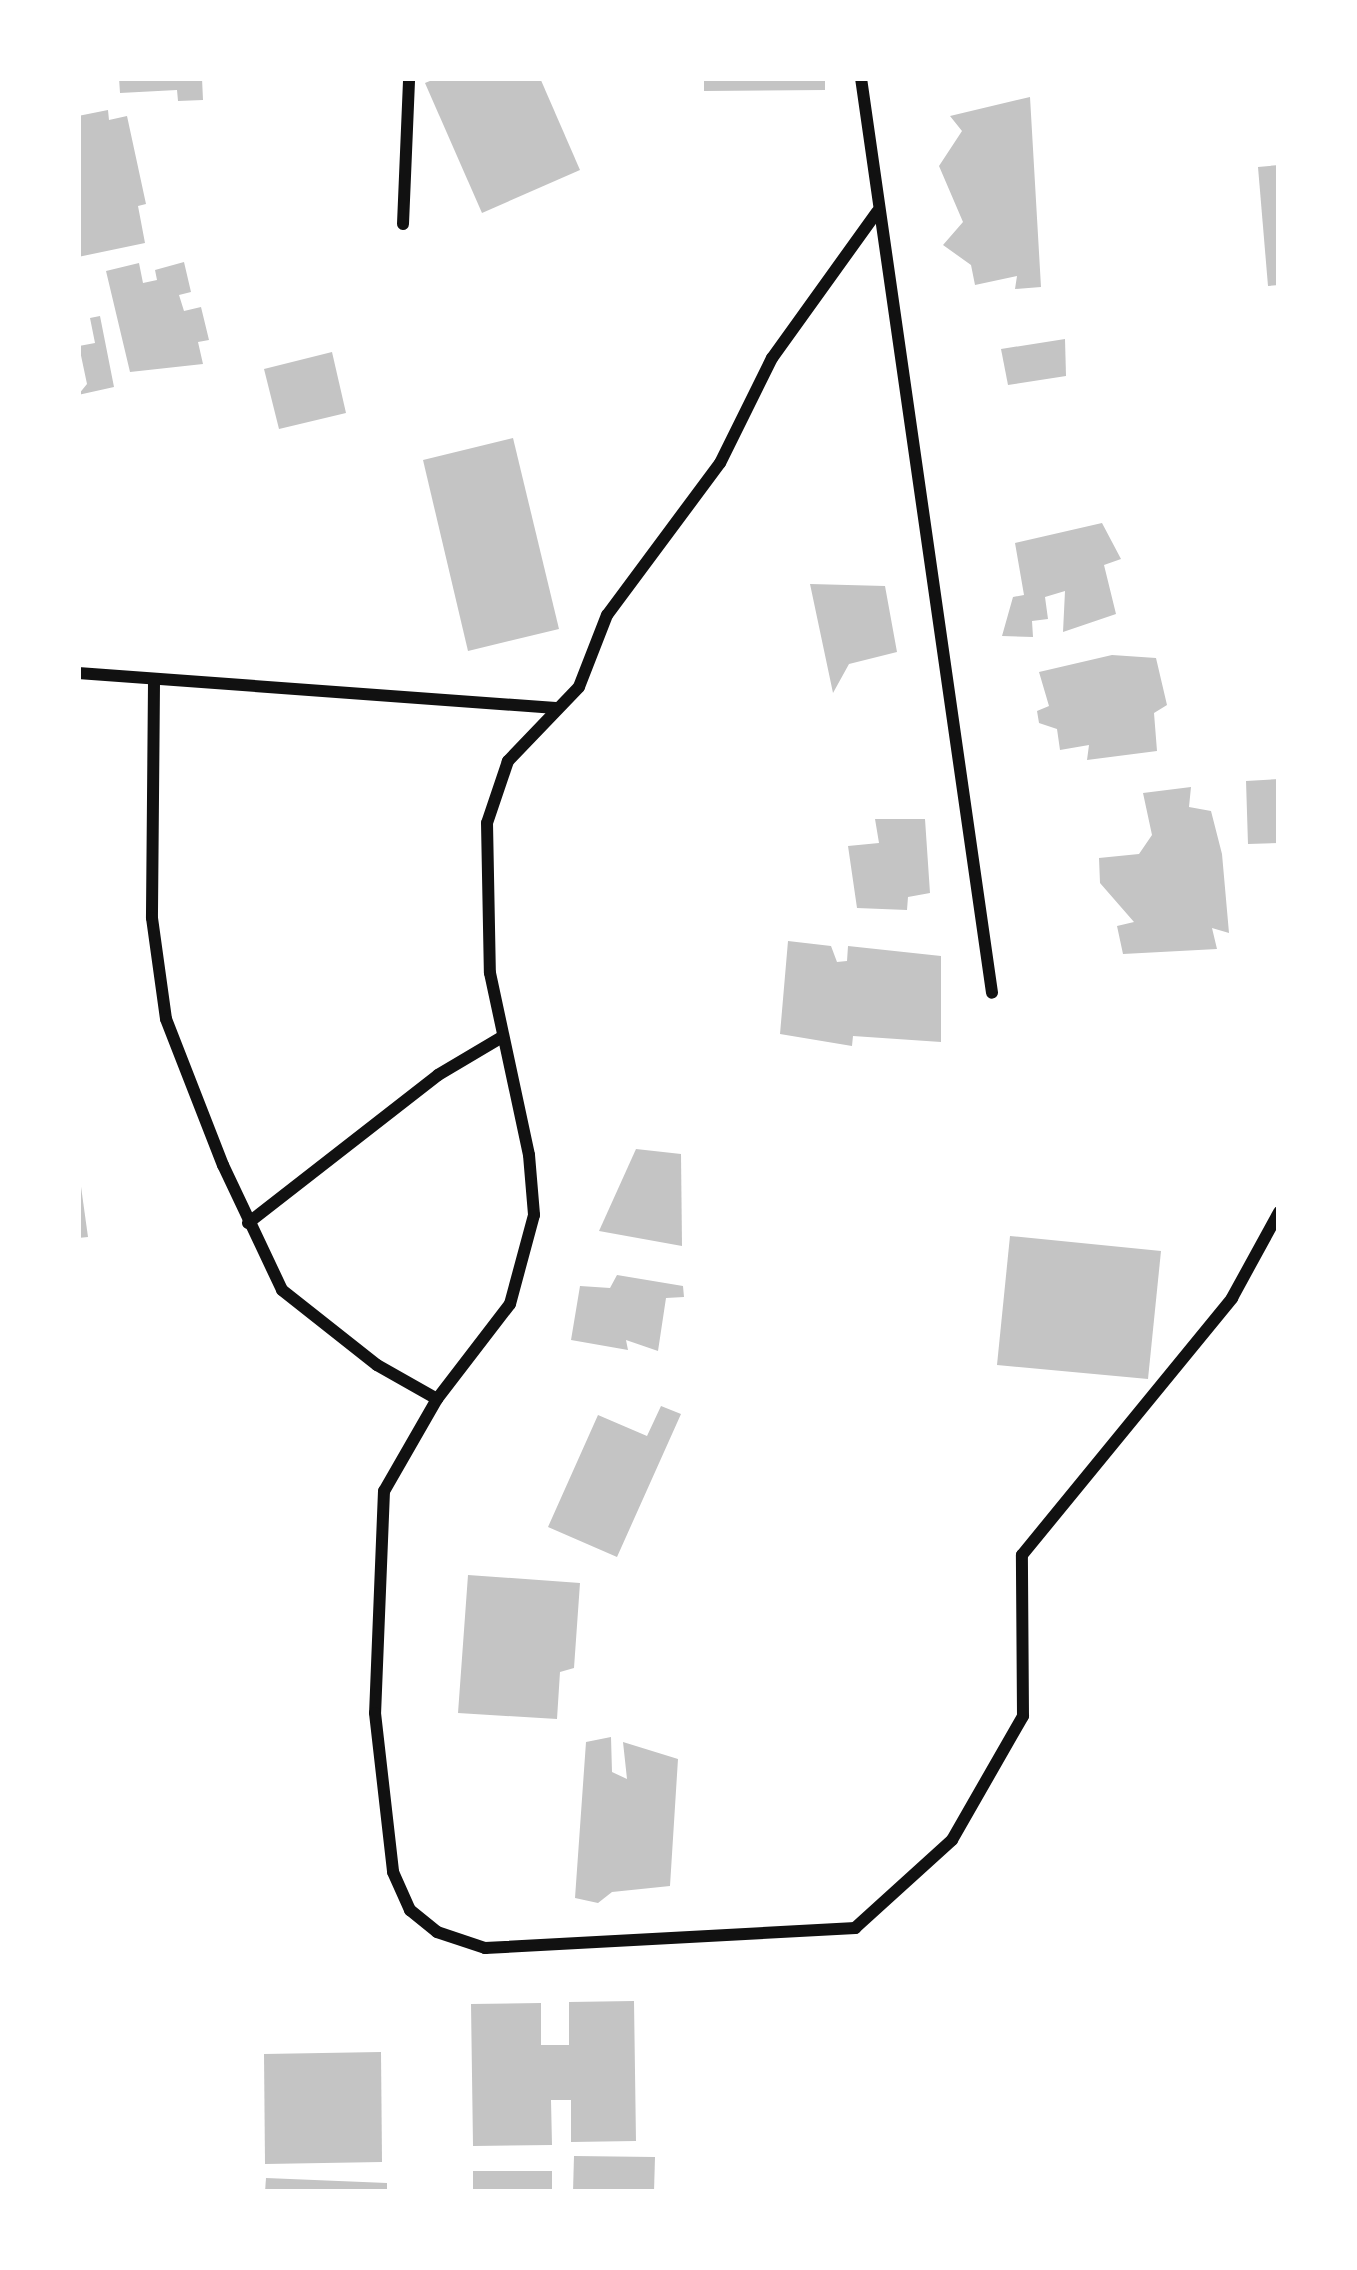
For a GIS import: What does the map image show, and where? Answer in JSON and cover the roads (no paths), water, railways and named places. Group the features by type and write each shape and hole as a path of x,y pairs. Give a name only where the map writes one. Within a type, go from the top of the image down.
{"street":[{"path":"403,224 409,78"},
{"path":"861,78 877,212 951,672 992,993"},
{"path":"877,212 772,358 720,463 607,615 579,687 508,761 488,823 490,973 534,1215 510,1304 437,1399 384,1491 375,1713 393,1873 410,1910 437,1932 485,1948 855,1928 952,1840 1023,1716 1022,1555 1232,1298 1274,1230 1279,1211"},
{"path":"78,673 154,683 556,708"},
{"path":"154,683 152,917 166,1018 248,1223 282,1290 377,1365 437,1399"},
{"path":"248,1223 438,1075 502,1037"}]}
